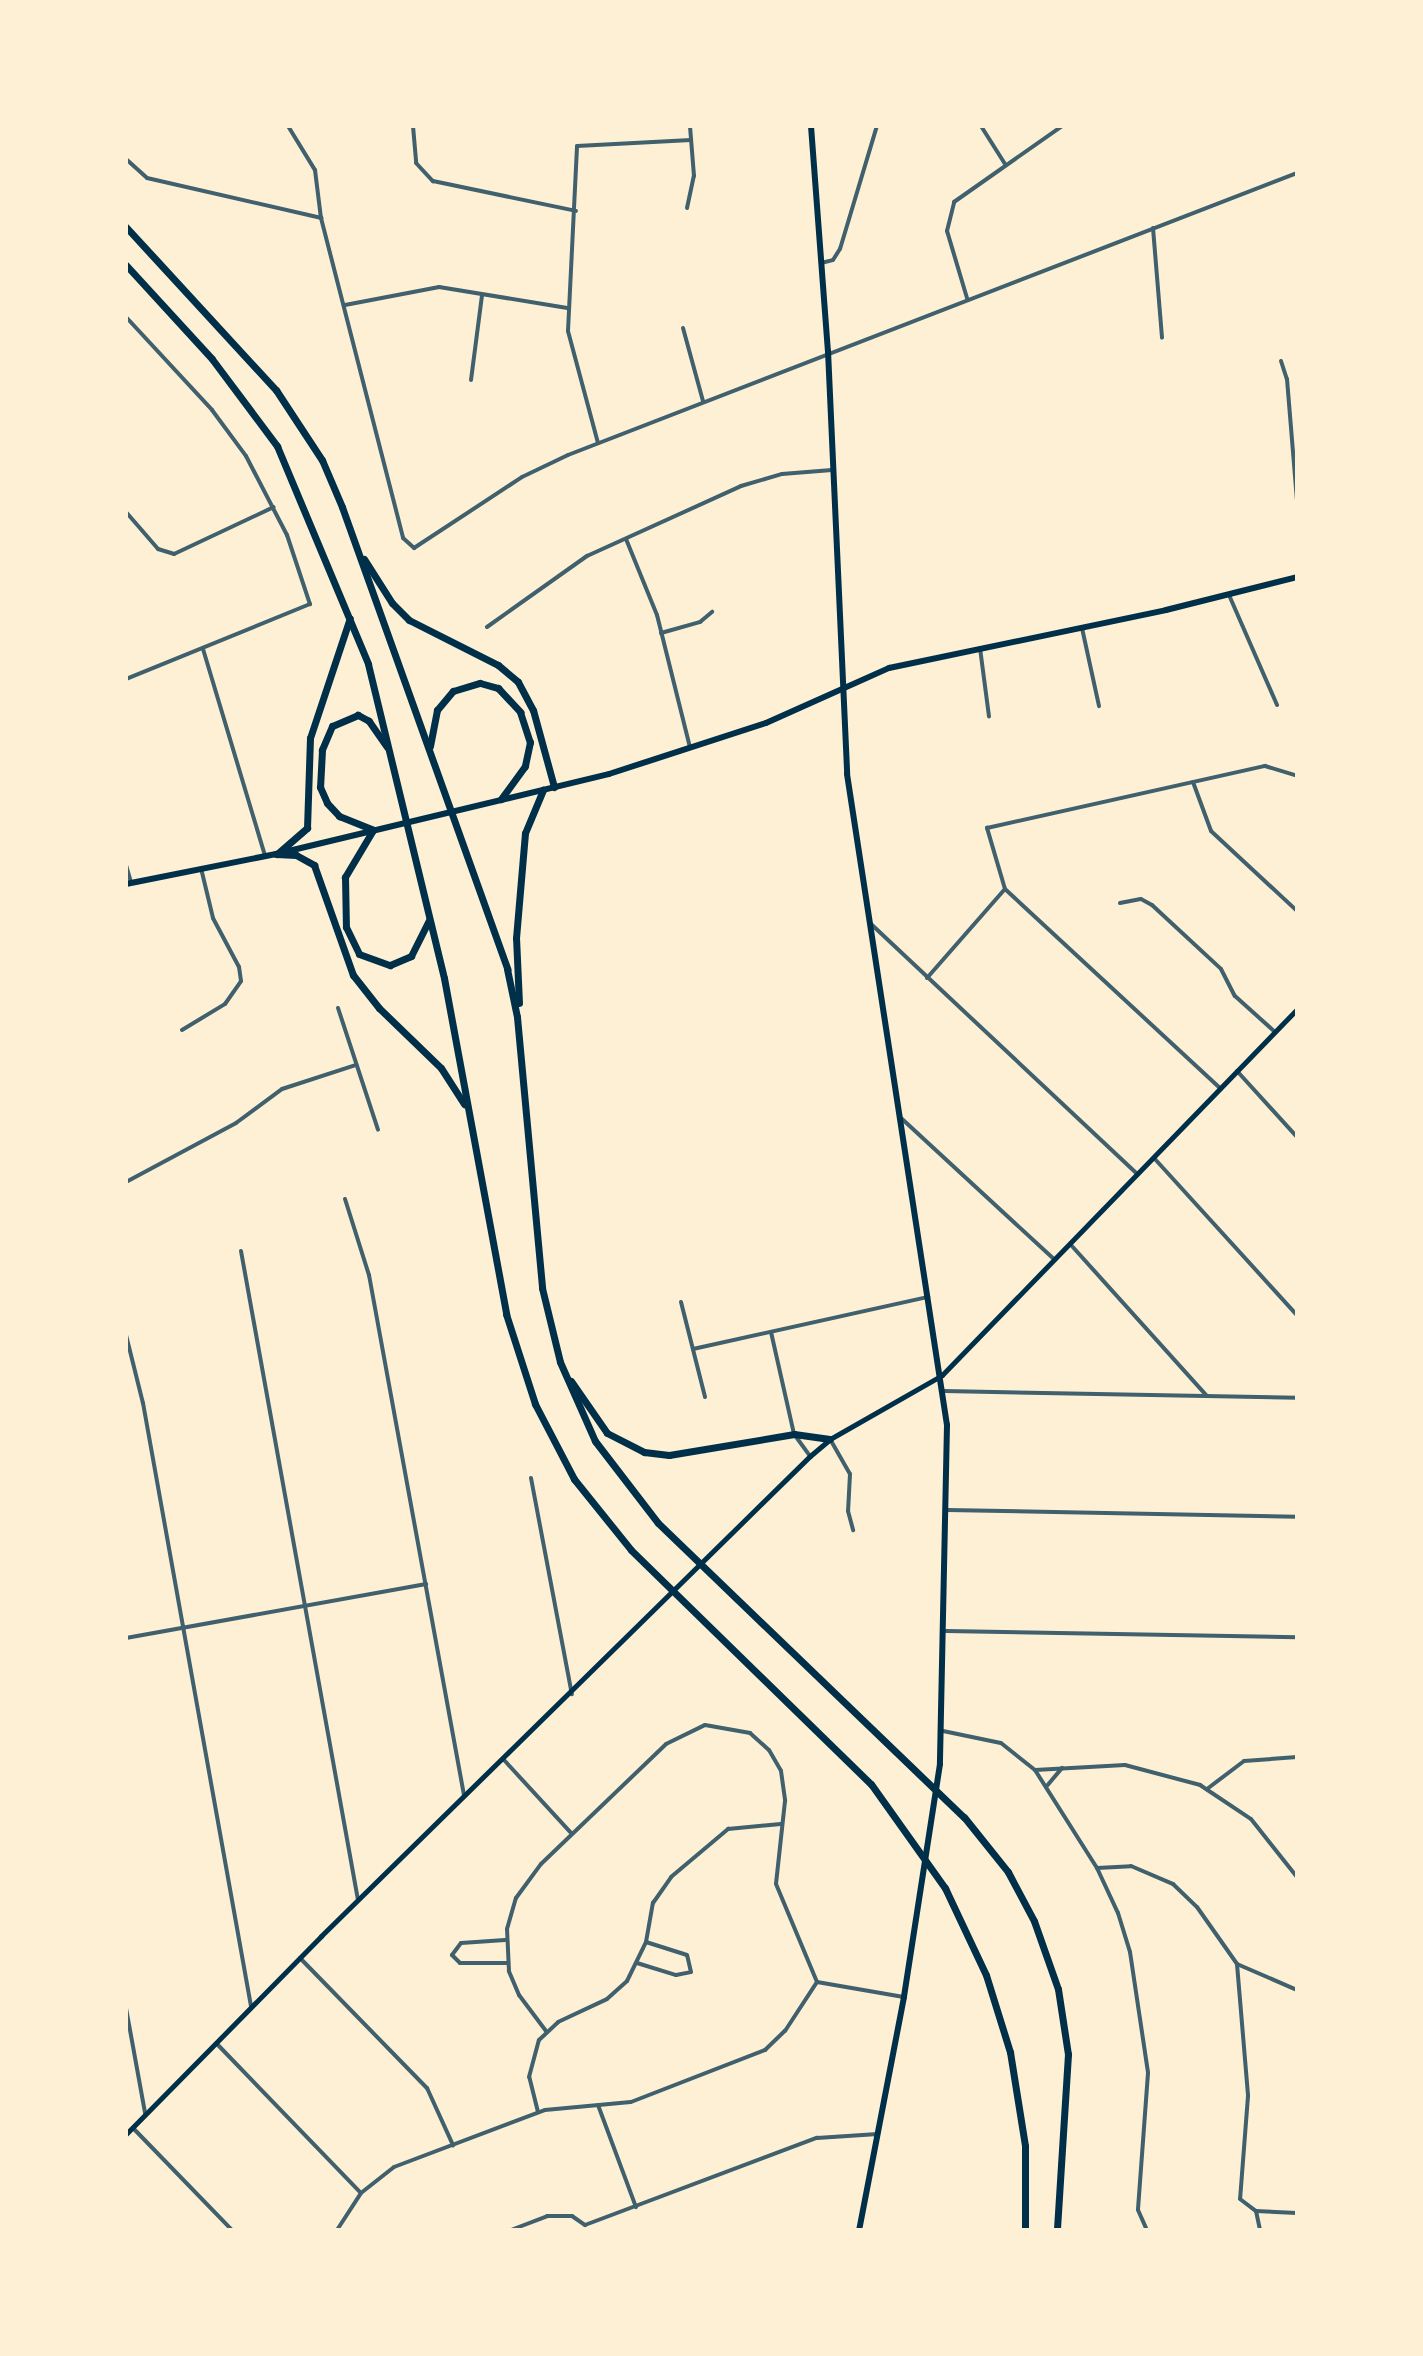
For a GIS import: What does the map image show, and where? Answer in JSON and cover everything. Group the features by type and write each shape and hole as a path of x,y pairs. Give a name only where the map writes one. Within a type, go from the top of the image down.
{"highway":[{"path":"126,227 295,415 332,482 507,969 522,1070 542,1288 560,1362 595,1441 634,1497 964,1817 1019,1890 1058,1989 1069,2084 1059,2230"},
{"path":"126,265 226,376 277,446 350,618 392,754 430,918 515,1349 561,1457 631,1550 850,1761 911,1834 945,1888 986,1975 1010,2052 1025,2146 1025,2230"},
{"path":"356,546 392,603 409,620 498,665 518,682 533,710 554,787"},
{"path":"276,854 307,828 310,738 350,618"},
{"path":"431,756 433,719 446,697 465,685 498,688 520,712 530,742 525,766 501,799"},
{"path":"392,754 369,721 358,715 332,726 322,750 320,787 327,803 339,816 373,830 345,877 344,915 351,943 378,965 403,962 416,950 430,918"},
{"path":"522,1070 517,918 527,819 543,790"},
{"path":"276,854 296,855 314,865 353,975 379,1008 441,1068 467,1108"},
{"path":"560,1362 602,1429 637,1450 669,1455 794,1434 830,1439"}],"main road":[{"path":"811,126 828,351 850,803 942,1375 947,1510 943,1731 904,1997 859,2230"},
{"path":"129,883 276,854 543,790 691,750 889,668 1082,628 1297,577"},
{"path":"126,2134 299,1957 572,1694 644,1618 810,1456 830,1439 942,1375 1297,1009"}],"street":[{"path":"288,126 315,170 321,218 405,543 412,548 423,546 522,477 598,443 828,351 1297,173"},
{"path":"413,126 416,163 433,181 576,211"},
{"path":"687,208 694,176 690,126"},
{"path":"821,263 833,260 840,249 877,126"},
{"path":"981,126 1005,164"},
{"path":"967,298 947,231 949,213 966,190 1062,126"},
{"path":"598,443 573,361 568,308 576,211 577,146 691,140"},
{"path":"126,159 147,178 321,218"},
{"path":"1153,228 1162,338"},
{"path":"345,305 422,287 568,308"},
{"path":"471,380 482,295"},
{"path":"126,317 221,421 274,507 310,604 126,679"},
{"path":"683,328 703,401"},
{"path":"1281,361 1287,379 1297,500"},
{"path":"487,627 578,561 626,539 754,481 832,470"},
{"path":"126,512 158,549 174,554 274,507"},
{"path":"626,539 661,633 691,750"},
{"path":"1229,595 1277,705"},
{"path":"661,633 700,622 712,612"},
{"path":"1082,628 1099,706"},
{"path":"980,647 989,716"},
{"path":"203,649 265,856"},
{"path":"1221,1089 1005,889 987,828 1265,766 1297,776"},
{"path":"1193,782 1211,831 1297,911"},
{"path":"126,865 129,883"},
{"path":"182,1030 225,1004 241,981 239,967 213,918 201,868"},
{"path":"927,978 1005,889"},
{"path":"1120,903 1141,899 1152,905 1221,969 1235,996 1275,1032"},
{"path":"869,922 1138,1175"},
{"path":"338,1008 378,1130"},
{"path":"126,1182 236,1123 282,1089 356,1065"},
{"path":"1237,1071 1297,1137"},
{"path":"900,1117 1055,1260"},
{"path":"1154,1158 1297,1315"},
{"path":"345,1199 369,1275 464,1798"},
{"path":"1071,1245 1207,1396"},
{"path":"241,1251 358,1900"},
{"path":"693,1349 928,1297"},
{"path":"681,1302 705,1397"},
{"path":"771,1332 794,1434 810,1456"},
{"path":"126,1335 183,1627 251,2008"},
{"path":"944,1391 1297,1398"},
{"path":"830,1439 849,1468 853,1530"},
{"path":"531,1478 572,1694"},
{"path":"947,1510 1297,1517"},
{"path":"126,1638 426,1584"},
{"path":"946,1631 1297,1637"},
{"path":"546,2031 519,1995 508,1963 506,1940 510,1913 524,1884 572,1834 650,1759 690,1728 716,1724 744,1730 765,1745 781,1771 776,1884 817,1982"},
{"path":"943,1731 1001,1743 1035,1770 1097,1868 1126,1936 1144,2036 1148,2091 1138,2216 1147,2230"},
{"path":"1207,1789 1244,1761 1297,1757 1297,1736"},
{"path":"504,1760 572,1834"},
{"path":"1046,1787 1052,1775 1064,1767"},
{"path":"1035,1770 1144,1767 1207,1789 1251,1819 1297,1877"},
{"path":"538,2112 530,2068 546,2031 607,1999 637,1963 646,1942 658,1893 710,1841 742,1825 781,1824"},
{"path":"1097,1868 1131,1866 1173,1884 1197,1907 1237,1964 1248,2096 1240,2199 1256,2211 1297,2213"},
{"path":"506,1940 461,1943 452,1955 460,1963 508,1963"},
{"path":"637,1963 676,1975 692,1968 687,1955 646,1942"},
{"path":"299,1957 427,2088 453,2145"},
{"path":"1237,1964 1297,1990"},
{"path":"817,1982 904,1997"},
{"path":"337,2230 361,2193 394,2167 538,2112 631,2102 765,2050 785,2031 817,1982"},
{"path":"126,2008 145,2116"},
{"path":"217,2044 361,2193"},
{"path":"598,2105 636,2207"},
{"path":"133,2128 232,2230"},
{"path":"511,2230 547,2216 572,2216 584,2228 817,2138 879,2134"},
{"path":"1256,2211 1260,2230"}]}
